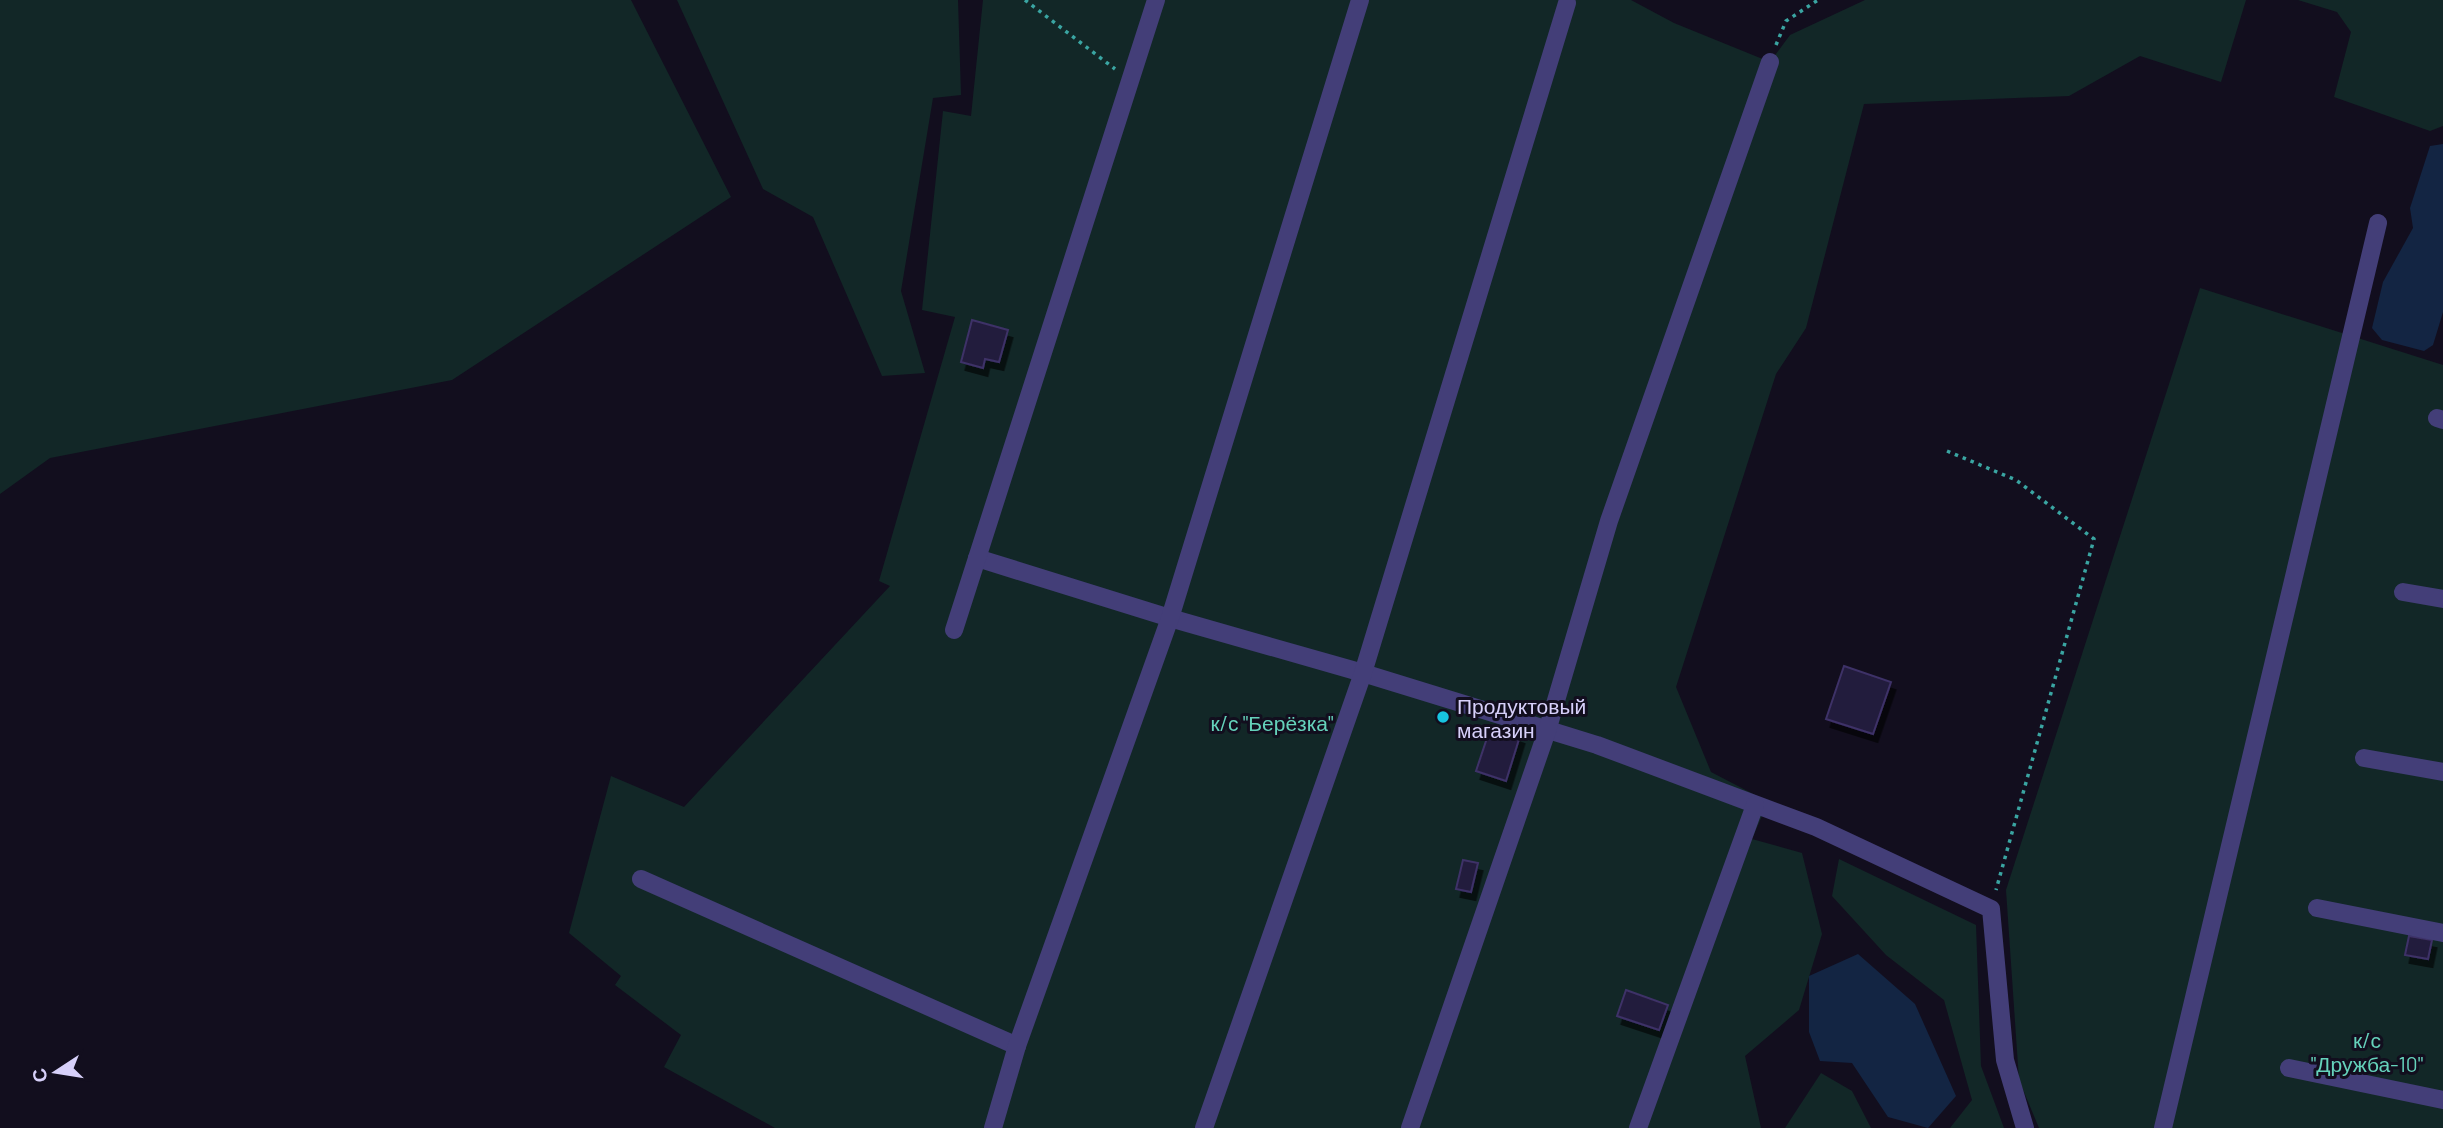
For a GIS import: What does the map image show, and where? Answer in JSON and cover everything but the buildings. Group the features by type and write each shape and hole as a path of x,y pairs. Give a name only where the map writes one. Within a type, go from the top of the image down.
{"street":[{"path":"954,630 1156,0"},
{"path":"993,1128 1017,1046 1170,618 1360,0"},
{"path":"1204,1128 1363,673 1567,3"},
{"path":"1410,1128 1547,732 1609,521 1770,62"},
{"path":"2163,1128 2378,223"},
{"path":"977,558 1597,745 1816,827 1991,909 2005,1060 2025,1128"},
{"path":"2403,592 2443,600"},
{"path":"2364,758 2443,772"},
{"path":"1638,1128 1760,807"},
{"path":"641,879 1017,1046"},
{"path":"2317,908 2443,933"},
{"path":"2289,1068 2443,1100"}],"path":[{"path":"1025,0 1129,80"},
{"path":"1770,62 1786,21 1818,0"},
{"path":"1947,451 2016,480 2094,539 1991,909"}],"green space":[{"path":"0,0 631,0 731,197 452,380 50,458 0,494"},
{"path":"677,0 958,0 961,95 933,98 901,291 925,373 882,376 813,217 763,189"},
{"name":"к/с \"Берёзка\"","path":"983,0 1631,0 1674,23 1770,62 1790,35 1865,0 2246,0 2221,82 2140,56 2069,96 1864,104 1806,328 1776,374 1676,687 1711,772 1759,797 1765,809 1752,839 1802,853 1822,934 1799,1010 1745,1056 1761,1128 775,1128 664,1067 681,1035 615,985 621,976 569,933 611,776 684,807 890,586 879,581 955,317 922,310 943,111 971,116"},
{"path":"2298,0 2443,0 2443,126 2430,131 2334,97 2351,32 2337,12"},
{"name":"к/с \"Дружба-10\"","path":"2200,288 2443,365 2443,1128 2039,1128 2019,1080 2006,890"},
{"path":"1839,859 1976,925 1981,1066 2004,1128 1950,1128 1972,1100 1944,1000 1886,955 1832,896"},
{"path":"1821,1073 1852,1091 1871,1128 1785,1128"}],"water":[{"path":"2443,144 2443,312 2433,345 2424,351 2382,340 2372,328 2383,282 2413,228 2410,208 2430,146"},
{"path":"1858,954 1915,1004 1956,1096 1928,1128 1888,1117 1852,1063 1820,1061 1809,1032 1809,976"}],"place":[{"name":"Продуктовый магазин","path":"1443,717"}]}
